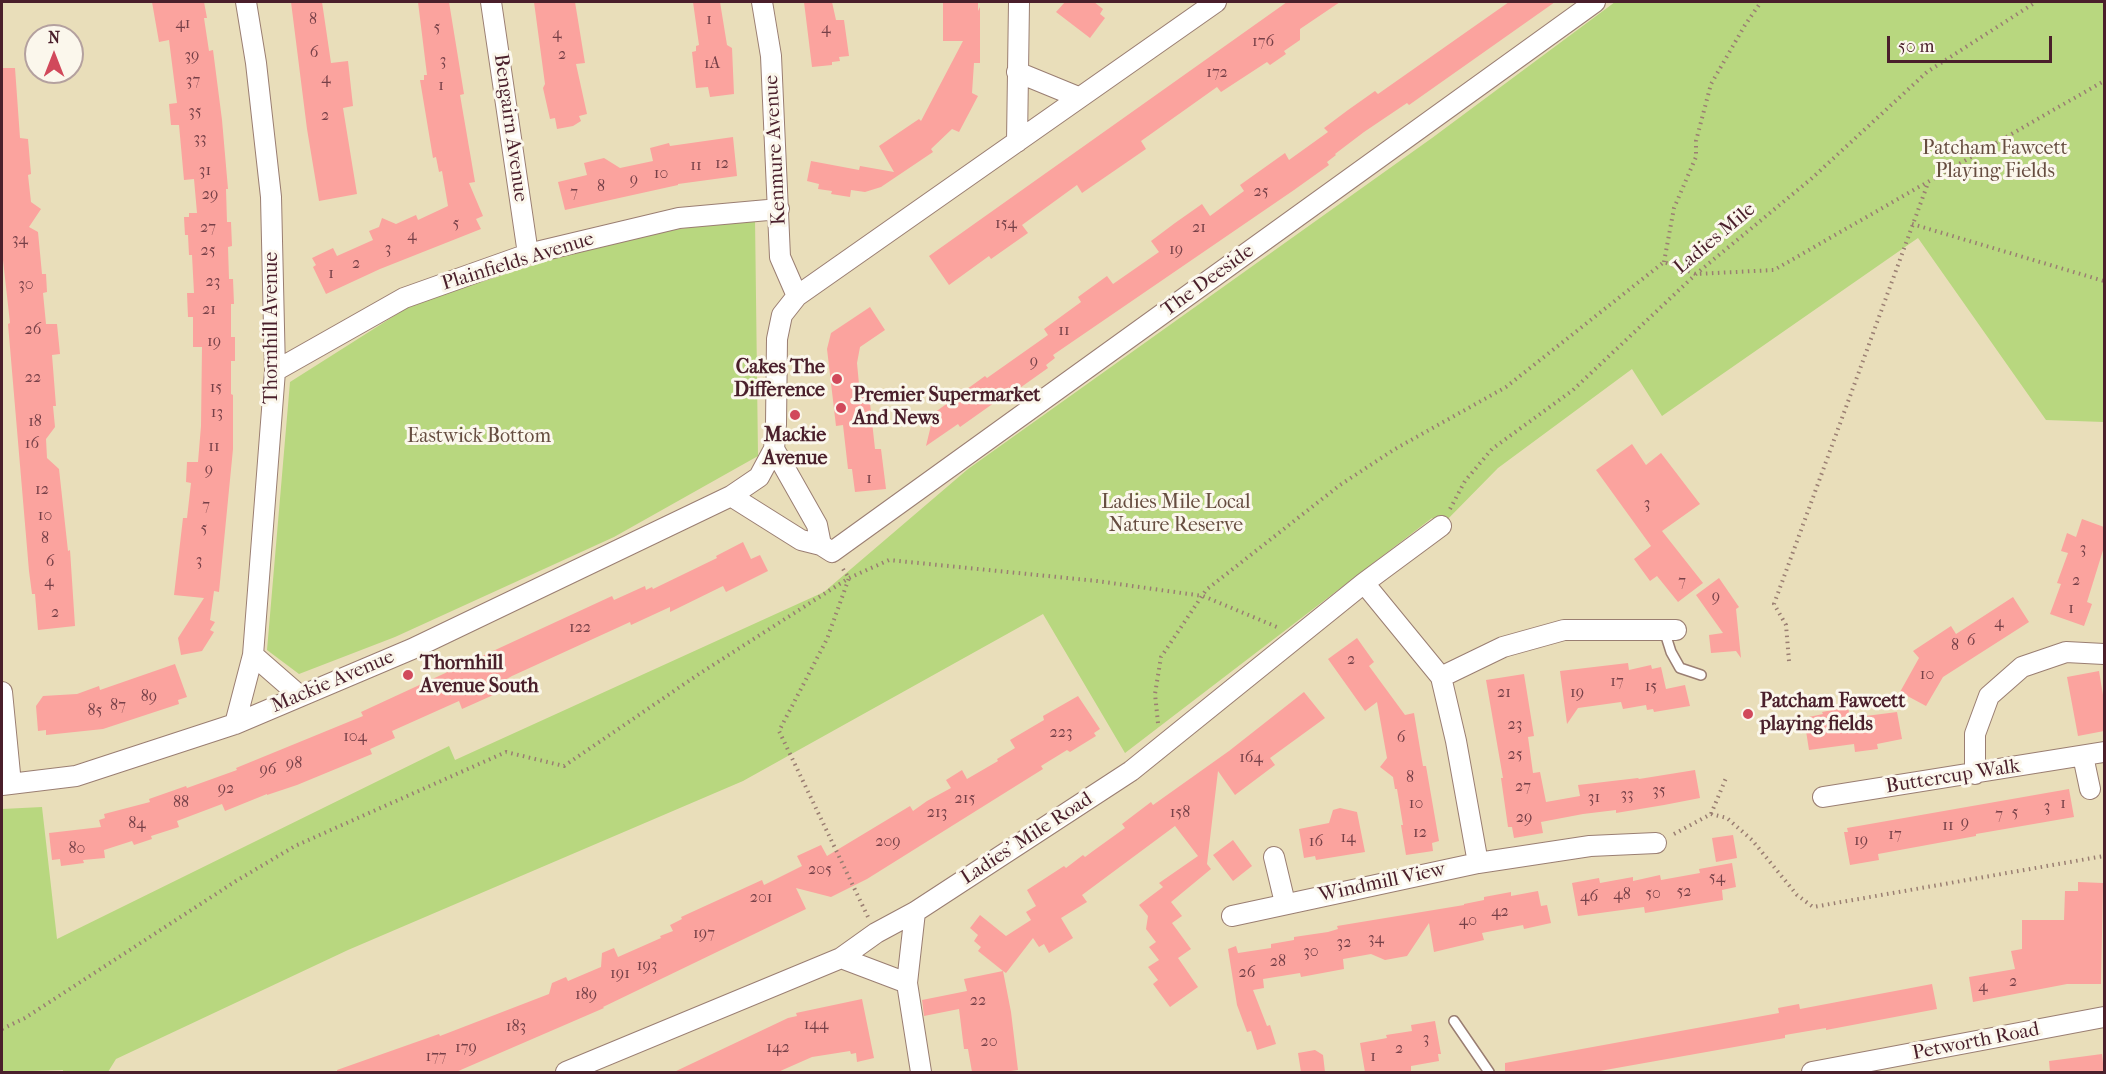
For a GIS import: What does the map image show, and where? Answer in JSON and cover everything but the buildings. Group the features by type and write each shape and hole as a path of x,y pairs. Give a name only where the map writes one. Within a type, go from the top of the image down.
{"street":[{"name":"Thornhill Avenue","path":"235,724 253,655 275,371 271,197 256,63 246,2"},
{"name":"Bengairn Avenue","path":"491,2 528,254"},
{"name":"Kenmure Avenue","path":"762,2 771,56 780,257 797,296"},
{"path":"1017,142 1018,2"},
{"name":"Mackie Avenue","path":"6,784 76,776 235,724 412,648 731,495 759,477 774,449 777,339 782,315 797,296 1216,2"},
{"name":"The Deeside","path":"731,495 801,540 821,544 832,552 1595,2"},
{"path":"1017,72 1078,97"},
{"name":"Plainfields Avenue","path":"275,371 404,298 528,254 679,218 779,209"},
{"path":"774,449 817,525 821,544"},
{"name":"Ladies' Mile Road","path":"566,1072 841,958 876,933 915,912 1131,771 1364,583 1441,526"},
{"path":"1364,583 1441,677 1456,741 1478,863"},
{"path":"1441,677 1503,647 1564,630 1670,630"},
{"path":"1975,774 1975,734 1989,696 2022,667 2066,652 2104,654"},
{"path":"253,655 300,696"},
{"path":"2,692 6,784"},
{"name":"Buttercup Walk","path":"1823,797 2104,752"},
{"path":"2083,756 2090,789"},
{"name":"Windmill View","path":"1232,916 1478,863 1590,846 1656,843"},
{"path":"1274,857 1285,903"},
{"path":"915,912 907,983 921,1072"},
{"path":"841,958 907,983"},
{"name":"Petworth Road","path":"1812,1072 2104,1017"}],"lane":[{"path":"1670,630 1671,652 1680,668 1701,675"},
{"path":"1454,1021 1489,1072"}],"path":[{"path":"1166,744 1158,727 1155,694 1161,657 1206,590 1340,485 1395,449 1506,387 1664,262 1674,208 1696,157 1696,141 1712,84 1745,25 1761,2"},
{"name":"Ladies Mile","path":"1441,526 1465,481 1492,449 1573,390 1696,274 1811,179 1927,72 2036,2"},
{"path":"1664,262 1696,274 1774,270 2104,81"},
{"path":"1789,661 1786,625 1774,604 1929,182"},
{"path":"1912,224 2104,281"},
{"path":"2,1029 26,1018 295,846 506,752 564,766 699,674 849,578 889,560 1097,581 1203,596 1298,636"},
{"path":"849,578 827,639 778,731 876,933"},
{"path":"1656,843 1712,814 1726,778"},
{"path":"1712,814 1727,818 1752,840 1797,895 1813,907 2104,856"}],"green space":[{"name":"Ladies Mile Local Nature Reserve","path":"1615,2 2104,2 2104,422 2046,420 1918,238 1662,416 1632,369 1498,468 1441,526 1432,518 1125,753 1043,614 743,781 348,950 116,1059 108,1072 63,1072 63,1070 2,1072 2,809 42,807 57,939 449,746 455,760 824,592 968,469 1432,138"},
{"name":"Eastwick Bottom","path":"755,218 758,456 614,537 395,637 299,674 267,650 290,382 413,304 556,258 659,232"}],"place":[{"name":"Cakes The Difference","path":"837,379"},
{"name":"Premier Supermarket And News","path":"841,408"},
{"name":"Mackie Avenue","path":"795,415"},
{"name":"Thornhill Avenue South","path":"408,675"},
{"name":"Patcham Fawcett playing fields","path":"1748,714"}],"park label":[{"name":"Patcham Fawcett Playing Fields","path":"1995,160"}]}
